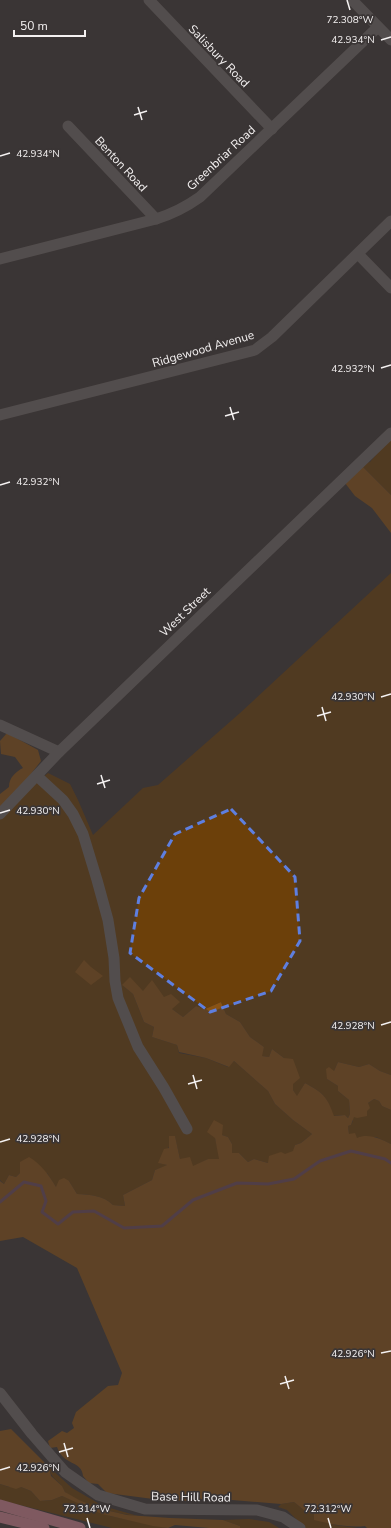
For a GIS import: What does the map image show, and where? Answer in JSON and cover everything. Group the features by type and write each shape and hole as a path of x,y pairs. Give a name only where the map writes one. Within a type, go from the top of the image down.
{"highway":[{"path":"0,1505 80,1528"},
{"path":"0,1517 44,1528"}],"street":[{"name":"Salisbury Road","path":"149,0 272,129"},
{"path":"352,0 391,40"},
{"name":"Greenbriar Road","path":"0,260 156,219 174,213 200,197 378,27"},
{"name":"Benton Road","path":"68,126 156,219"},
{"name":"Ridgewood Avenue","path":"0,415 255,350 272,337 391,222"},
{"path":"358,254 391,288"},
{"name":"West Street","path":"0,814 58,752 391,433"},
{"path":"0,725 58,752"},
{"path":"37,776 64,800 83,834 108,920 118,998 138,1047 164,1088 187,1129"},
{"name":"Base Hill Road","path":"0,1393 32,1434 65,1472 98,1495 145,1509 257,1510 283,1517 300,1528"},
{"path":"283,1517 290,1528"}],"highlighted area":[{"path":"231,809 295,877 300,941 271,991 210,1012 130,953 139,898 175,834"}],"shaded area":[{"path":"391,437 391,495 362,466 362,464 370,462"},
{"path":"362,466 391,495 391,533 372,508 355,496 345,483"},
{"path":"391,573 391,1075 380,1071 369,1064 359,1067 338,1062 334,1071 327,1079 338,1086 338,1091 349,1100 350,1114 348,1118 345,1115 333,1116 329,1104 324,1096 305,1083 297,1097 293,1090 284,1058 272,1049 269,1057 261,1056 264,1047 250,1037 240,1022 226,1014 221,1002 205,1009 196,1006 183,1017 172,1009 164,997 122,985 133,994 144,1022 154,1027 152,1037 177,1045 179,1053 206,1058 228,1067 234,1061 268,1091 275,1104 312,1134 301,1143 295,1145 294,1151 268,1163 254,1159 248,1162 239,1153 232,1154 232,1144 228,1137 222,1135 215,1138 220,1159 208,1159 193,1167 180,1159 175,1137 159,1163 168,1165 155,1170 152,1180 123,1195 125,1206 113,1205 105,1199 96,1196 77,1194 69,1181 56,1187 47,1173 20,1173 16,1177 9,1175 4,1184 0,1180 0,818 17,800 48,773 70,784 93,835 143,788 158,785 240,713"},
{"path":"7,733 38,750 41,761 0,809 0,794 9,787 10,781 17,771 23,768 15,757 1,754 0,741"},
{"path":"84,960 103,976 91,985 75,972"},
{"path":"130,977 143,991 152,980 164,997 171,994 180,1002 172,1009 183,1017 196,1006 205,1009 221,1002 226,1014 240,1022 250,1037 264,1047 262,1056 269,1057 272,1049 284,1058 293,1059 300,1078 293,1084 293,1090 297,1096 305,1083 324,1096 334,1116 345,1115 348,1118 350,1114 349,1100 338,1091 338,1086 327,1079 326,1069 329,1067 334,1071 338,1062 359,1067 369,1064 380,1071 391,1075 391,1110 382,1106 379,1101 374,1099 368,1103 370,1108 367,1111 367,1116 357,1118 354,1117 351,1125 348,1126 349,1134 355,1133 357,1138 370,1136 391,1144 391,1528 346,1526 314,1520 314,1513 305,1511 294,1502 281,1504 208,1498 191,1501 161,1500 107,1493 98,1484 89,1483 83,1476 79,1467 63,1457 57,1447 50,1448 48,1441 62,1431 67,1433 74,1428 72,1423 76,1412 108,1386 118,1385 122,1373 77,1268 23,1237 0,1241 0,1181 4,1184 9,1175 16,1177 20,1173 20,1162 29,1157 44,1170 56,1187 59,1180 64,1178 69,1181 77,1194 96,1196 105,1199 113,1205 125,1206 123,1195 152,1180 155,1170 167,1165 158,1163 164,1149 169,1148 169,1136 175,1136 180,1159 190,1157 193,1166 208,1159 219,1159 215,1138 207,1132 214,1120 223,1125 222,1135 228,1137 232,1144 232,1153 239,1153 248,1162 254,1159 268,1163 269,1156 281,1152 285,1154 293,1151 295,1145 301,1143 312,1134 275,1104 268,1091 234,1061 229,1067 206,1058 179,1052 177,1045 152,1037 154,1027 144,1022 133,994 122,985"},
{"path":"374,1099 379,1101 382,1106 391,1110 391,1144 376,1137 357,1138 349,1135 348,1126 351,1125 353,1121 352,1118 367,1110 368,1103"},
{"path":"11,1429 49,1467 51,1476 62,1486 65,1492 79,1500 101,1509 127,1515 223,1520 240,1526 240,1528 209,1528 175,1525 168,1528 153,1526 102,1514 62,1496 52,1500 40,1501 31,1491 21,1487 16,1489 0,1484 0,1431"},
{"path":"49,1467 72,1488 103,1506 138,1516 100,1508 73,1497 66,1493 54,1478"},
{"path":"0,1484 9,1487 21,1487 31,1491 40,1501 52,1500 62,1496 110,1516 168,1528 112,1528 0,1500"},
{"path":"294,1502 305,1511 314,1513 335,1525 358,1528 305,1528 287,1510 278,1507 281,1504"},
{"path":"249,1519 269,1522 279,1528 240,1528 240,1526 223,1520"}],"waterway":[{"path":"0,1202 24,1182 41,1186 46,1201 42,1212 58,1224 73,1212 94,1211 124,1228 162,1226 193,1200 237,1183 268,1184 294,1179 320,1161 351,1151 385,1159 391,1163"}]}
